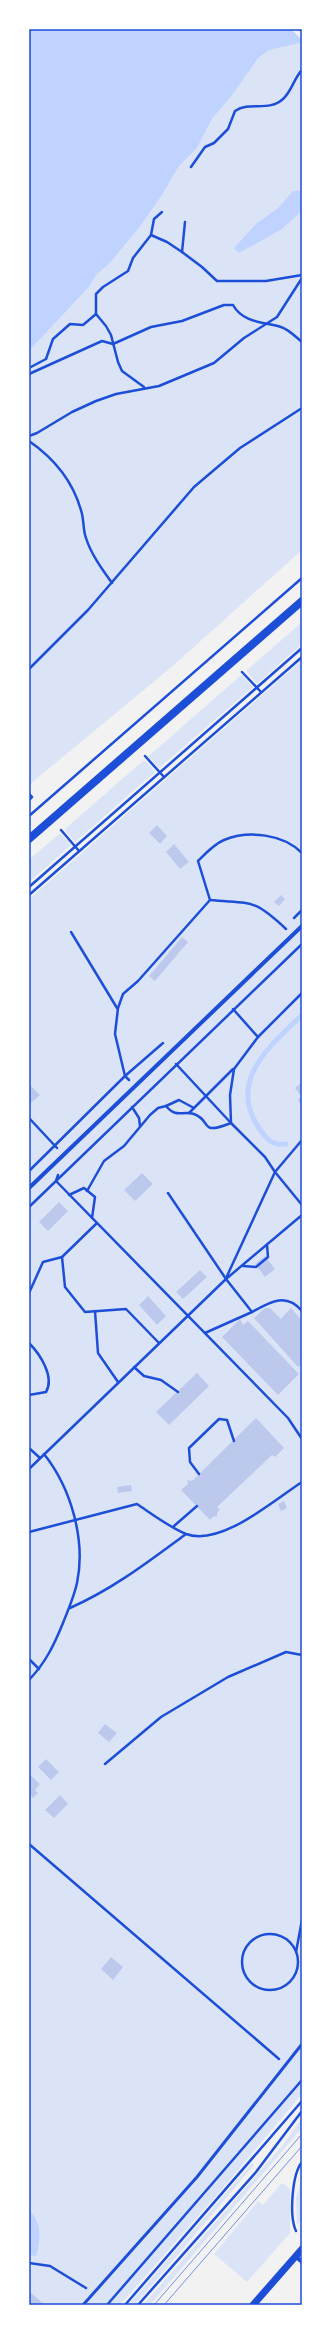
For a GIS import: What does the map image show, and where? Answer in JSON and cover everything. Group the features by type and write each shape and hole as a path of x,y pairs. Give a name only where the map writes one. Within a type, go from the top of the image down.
{"main road":[{"path":"29,839 302,601"}],"street":[{"path":"29,1188 302,926"},
{"path":"253,2305 302,2249"},
{"path":"295,2256 302,2262"}],"lane":[{"path":"83,2305 197,2177 302,2044"}],"path":[{"path":"191,167 205,147 214,143 228,129 235,111 249,105 262,107 282,100 290,92 302,70"},
{"path":"144,387 122,371 106,326 96,314 96,294 103,287 128,271 132,258 150,235 154,219 162,212"},
{"path":"182,252 185,222"},
{"path":"150,235 167,242 182,252 202,267 217,281 266,281 302,275"},
{"path":"29,436 37,433 72,412 96,401 144,387 159,386 214,363 244,338 277,317 302,278"},
{"path":"29,374 102,340 113,344 151,327 182,321 224,305 233,305 241,315 253,321 283,327 302,342"},
{"path":"29,368 46,359 53,339 70,324 83,325 96,314"},
{"path":"29,669 112,583 155,531 206,476 240,448 302,408"},
{"path":"29,441 45,452 64,473 82,514 86,539 112,583"},
{"path":"29,816 302,578"},
{"path":"29,886 302,648"},
{"path":"29,895 302,657"},
{"path":"242,672 261,692"},
{"path":"145,756 164,777"},
{"path":"29,794 32,798 29,800"},
{"path":"61,830 79,851"},
{"path":"210,900 198,861 223,840 265,835 296,847 302,852"},
{"path":"210,900 244,901 257,905 277,919 293,934"},
{"path":"143,1098 125,1076 115,1034 118,1008 123,994 138,981 210,900"},
{"path":"279,932 302,910"},
{"path":"71,932 118,1008"},
{"path":"29,1207 302,944"},
{"path":"166,1106 171,1112 182,1115 189,1113 234,1069 258,1036 302,993"},
{"path":"225,1000 258,1036"},
{"path":"29,1171 125,1076 165,1041"},
{"path":"168,1055 231,1123 265,1157 275,1172 302,1205"},
{"path":"231,1123 230,1095 234,1069"},
{"path":"87,1191 104,1161 124,1146 140,1126 158,1108 179,1100 194,1108"},
{"path":"132,1107 139,1118 140,1126"},
{"path":"189,1113 196,1115 208,1128 216,1129 231,1123"},
{"path":"29,1118 55,1146 62,1157 56,1181"},
{"path":"226,1279 275,1172 302,1140"},
{"path":"56,1181 288,1418 302,1439"},
{"path":"69,1195 84,1188 95,1197 92,1218"},
{"path":"168,1193 226,1279 252,1312"},
{"path":"29,1468 226,1279 302,1215"},
{"path":"29,1293 43,1262 62,1257 97,1223"},
{"path":"242,1266 256,1267 268,1257 267,1244"},
{"path":"62,1257 65,1287 85,1312 126,1309 159,1343"},
{"path":"205,1333 252,1312 274,1299 296,1303 302,1311"},
{"path":"94,1311 98,1353 118,1382"},
{"path":"29,1343 43,1361 49,1385 46,1392 29,1395"},
{"path":"134,1367 144,1376 161,1380 178,1392"},
{"path":"200,1474 190,1462 189,1448 219,1420 223,1419 227,1420 234,1441"},
{"path":"29,1448 40,1458"},
{"path":"29,1680 52,1651 77,1583 80,1556 75,1520 56,1470 44,1454"},
{"path":"29,1532 137,1504 186,1534 200,1537 224,1532 302,1482"},
{"path":"174,1526 197,1506"},
{"path":"69,1608 99,1595 124,1580 186,1534"},
{"path":"105,1764 161,1717 228,1677 286,1652 302,1654"},
{"path":"29,1659 39,1669"},
{"path":"29,1844 285,2064"},
{"path":"296,1952 285,1938 277,1934 263,1934 251,1940 245,1948 242,1966 250,1982 258,1987 276,1989 288,1982 296,1971 296,1952 302,1920"},
{"path":"107,2305 302,2080"},
{"path":"125,2305 302,2101"},
{"path":"138,2305 256,2172 302,2111"},
{"path":"296,2231 293,2221 294,2180 296,2170 302,2162"},
{"path":"29,2263 50,2266 94,2293"}],"shaded area":[{"path":"302,40 302,190 293,191 278,208 257,223 282,229 302,211 302,550 175,664 29,785 29,351 89,287 97,274 109,264 139,228 162,195 179,166 197,148 212,119 233,94 258,57 269,50 300,43"},
{"path":"302,622 302,644 257,684 247,670"},
{"path":"302,660 302,2094 217,2195 120,2305 29,2305 29,899"},
{"path":"240,676 243,676 253,687 159,768 150,758 150,755"},
{"path":"143,761 146,761 155,772 75,842 65,831 66,828"},
{"path":"59,834 62,835 71,845 29,882 29,860"},
{"path":"302,2118 302,2128 150,2305 143,2305 282,2146"},
{"path":"252,2163 254,2165 135,2305 128,2305"},
{"path":"302,2181 302,2219 297,2225 296,2198"},
{"path":"282,2183 290,2189 290,2233 247,2282 214,2254 258,2201 263,2205"}],"water":[{"path":"29,29 291,29 302,40 300,43 269,50 258,58 233,94 212,119 197,148 179,166 162,195 139,228 109,264 97,274 89,287 29,351"},
{"path":"302,190 302,211 282,229 239,253 234,248 257,223 278,208 293,191"},
{"path":"29,2210 36,2220 39,2232 39,2243 36,2256 29,2255"}],"building":[{"path":"157,825 167,836 160,844 149,833"},
{"path":"174,844 189,862 180,869 166,852"},
{"path":"281,895 285,899 279,906 274,902"},
{"path":"182,937 188,942 155,981 149,976"},
{"path":"302,1082 302,1097 295,1088"},
{"path":"29,1084 40,1095 29,1105"},
{"path":"302,1097 302,1106 301,1107 298,1099"},
{"path":"142,1173 153,1184 135,1201 124,1190"},
{"path":"59,1202 68,1211 48,1231 39,1222"},
{"path":"265,1256 275,1269 265,1277 255,1264"},
{"path":"200,1270 207,1277 183,1299 176,1292"},
{"path":"148,1296 166,1316 157,1325 139,1305"},
{"path":"265,1308 270,1308 281,1319 291,1308 302,1321 302,1364 298,1367 254,1318"},
{"path":"240,1319 243,1325 248,1321 299,1374 278,1395 222,1337"},
{"path":"197,1373 209,1386 169,1425 156,1412"},
{"path":"256,1418 284,1448 275,1457 272,1455 217,1507 220,1510 217,1513 217,1517 214,1516 210,1520 181,1490 188,1484 187,1480 192,1481"},
{"path":"131,1485 132,1491 118,1493 117,1487"},
{"path":"284,1501 287,1508 281,1511 278,1504"},
{"path":"105,1724 117,1733 109,1742 98,1733"},
{"path":"46,1759 59,1772 51,1780 38,1767"},
{"path":"30,1775 40,1784 35,1790 38,1793 33,1798 29,1794"},
{"path":"60,1795 68,1804 54,1818 45,1810"},
{"path":"111,1957 123,1967 113,1980 101,1969"},
{"path":"29,2291 45,2305 29,2305"}],"waterway":[{"path":"286,1144 274,1143 268,1140 263,1134 251,1113 248,1097 250,1081 256,1066 265,1052 302,1015"}],"tram line":[{"path":"154,2305 302,2134"},
{"path":"164,2305 302,2146"}]}
